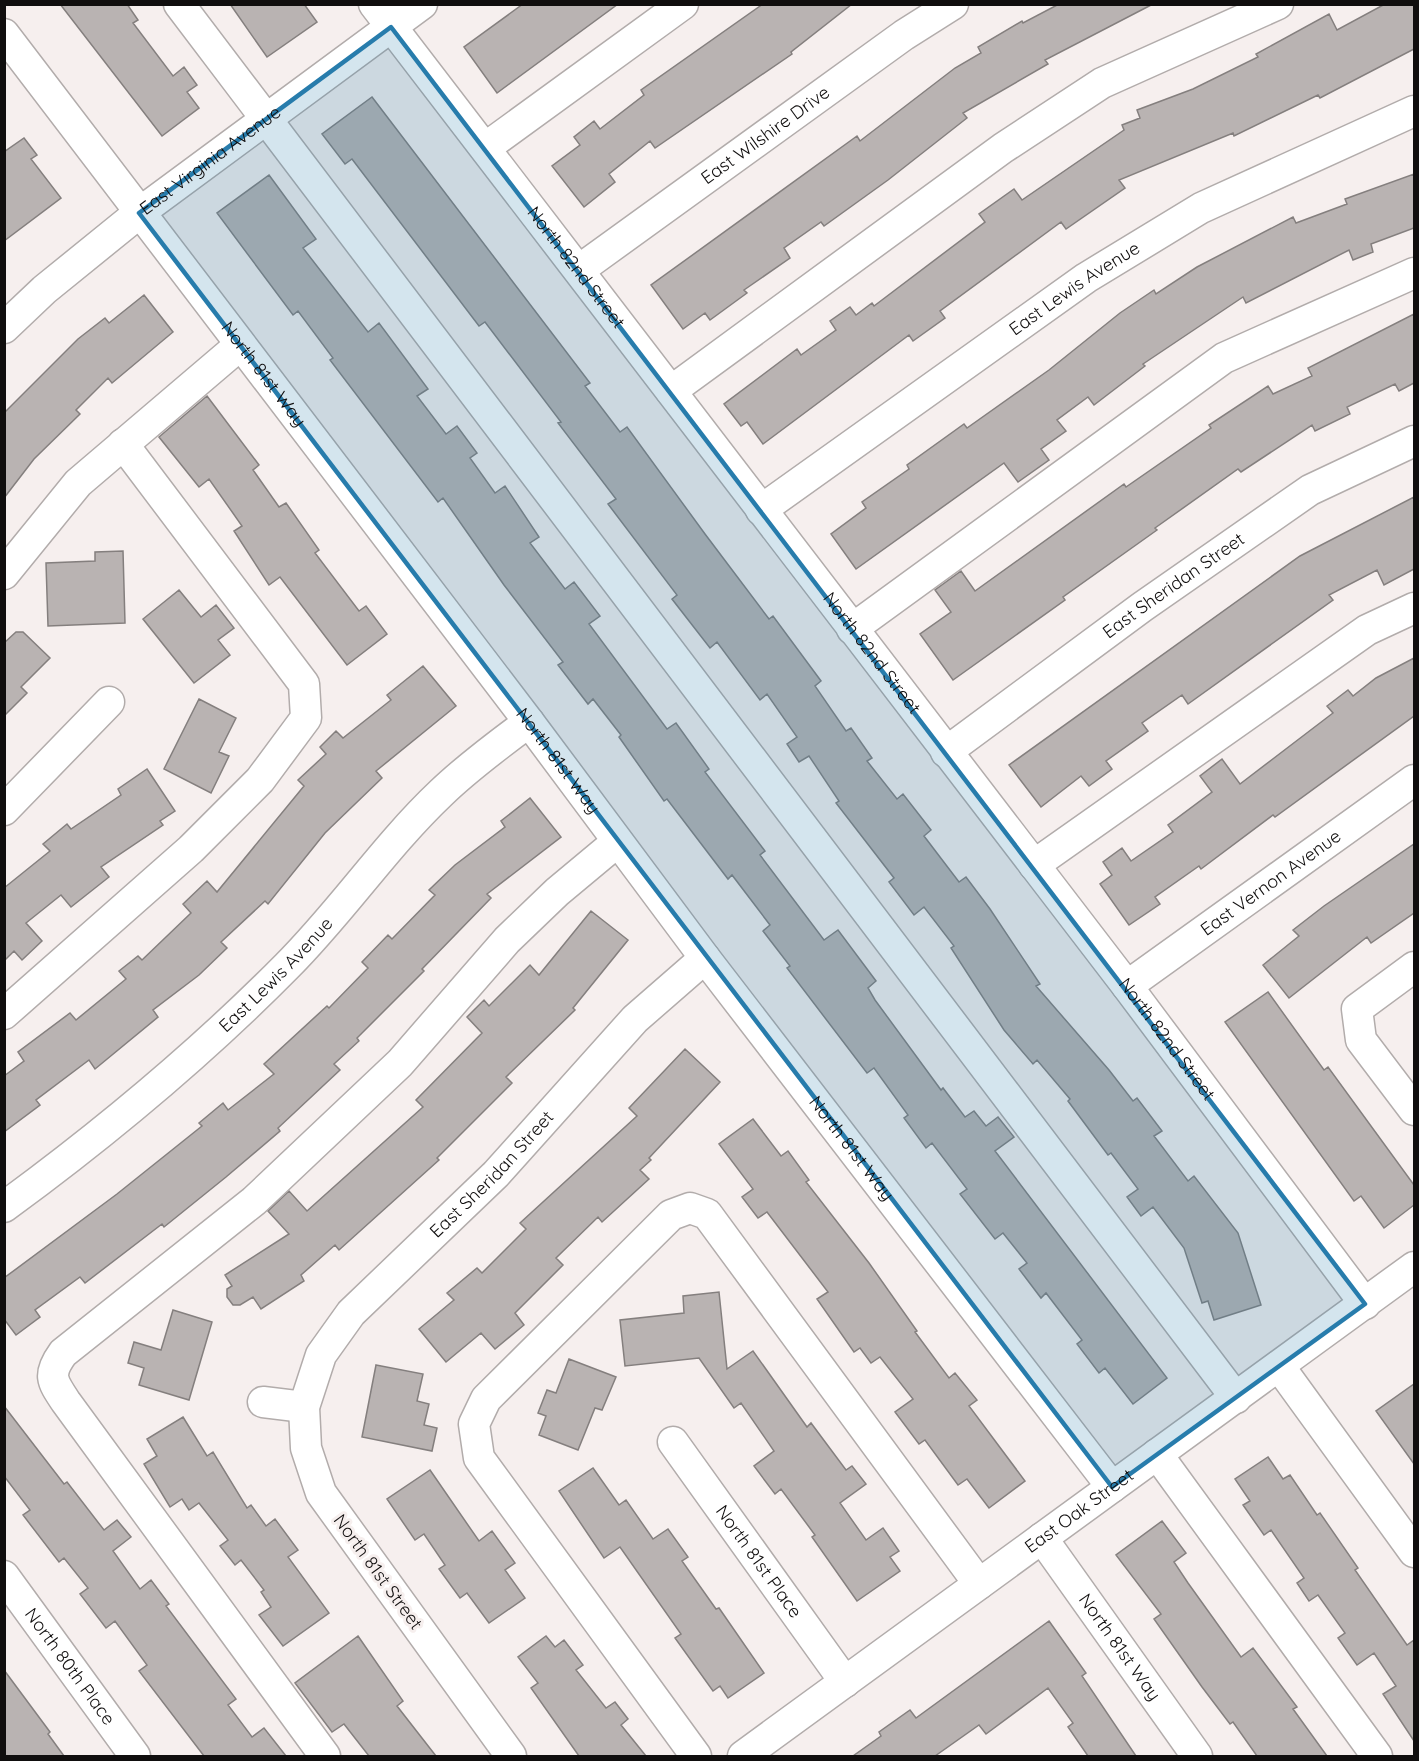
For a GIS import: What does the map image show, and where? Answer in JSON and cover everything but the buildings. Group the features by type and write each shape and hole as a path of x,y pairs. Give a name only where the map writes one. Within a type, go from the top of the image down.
{"street":[{"path":"179,4 1236,1398"},
{"name":"East Virginia Avenue","path":"4,328 44,290 139,213 267,118 383,16 422,4"},
{"path":"485,148 683,4"},
{"name":"East Wilshire Drive","path":"579,270 904,35 953,4"},
{"path":"671,391 1003,148 1102,83 1278,4"},
{"name":"North 82nd Street","path":"383,16 1127,986 1365,1304"},
{"name":"North 81st Way","path":"4,34 529,722 705,958 1112,1487"},
{"name":"East Lewis Avenue","path":"760,510 1086,279 1201,208 1414,111"},
{"path":"852,628 1224,358 1414,273"},
{"path":"4,574 78,483 240,345"},
{"name":"East Sheridan Street","path":"946,752 1142,607 1310,490 1414,441"},
{"path":"4,1014 191,849 260,780 306,718 304,684 123,444"},
{"path":"1034,865 1367,630 1414,608"},
{"path":"4,810 109,702"},
{"name":"East Lewis Avenue","path":"4,1207 108,1129 210,1041 323,928 400,835 441,793 529,722"},
{"name":"East Vernon Avenue","path":"1127,986 1414,780"},
{"path":"325,1756 66,1402 52,1381 54,1365 63,1353 254,1201 400,1063 507,940 557,892 617,842"},
{"name":"East Sheridan Street","path":"304,1407 321,1354 351,1312 496,1174 635,1019 705,958"},
{"path":"1414,967 1357,1009 1361,1040 1414,1110"},
{"path":"696,1756 479,1458 474,1424 486,1398 671,1215 690,1208 707,1214 979,1584"},
{"name":"East Oak Street","path":"743,1756 1414,1267"},
{"path":"1279,1366 1414,1552"},
{"path":"262,1402 304,1407"},
{"name":"North 81st Street","path":"304,1407 306,1448 321,1493 511,1756"},
{"name":"North 81st Place","path":"673,1442 845,1682"},
{"path":"1157,1454 1377,1756"},
{"name":"North 81st Way","path":"1042,1538 1197,1756"},
{"name":"North 80th Place","path":"4,1576 135,1756"}],"highlighted area":[{"path":"391,27 1365,1304 1112,1487 139,213"}]}
